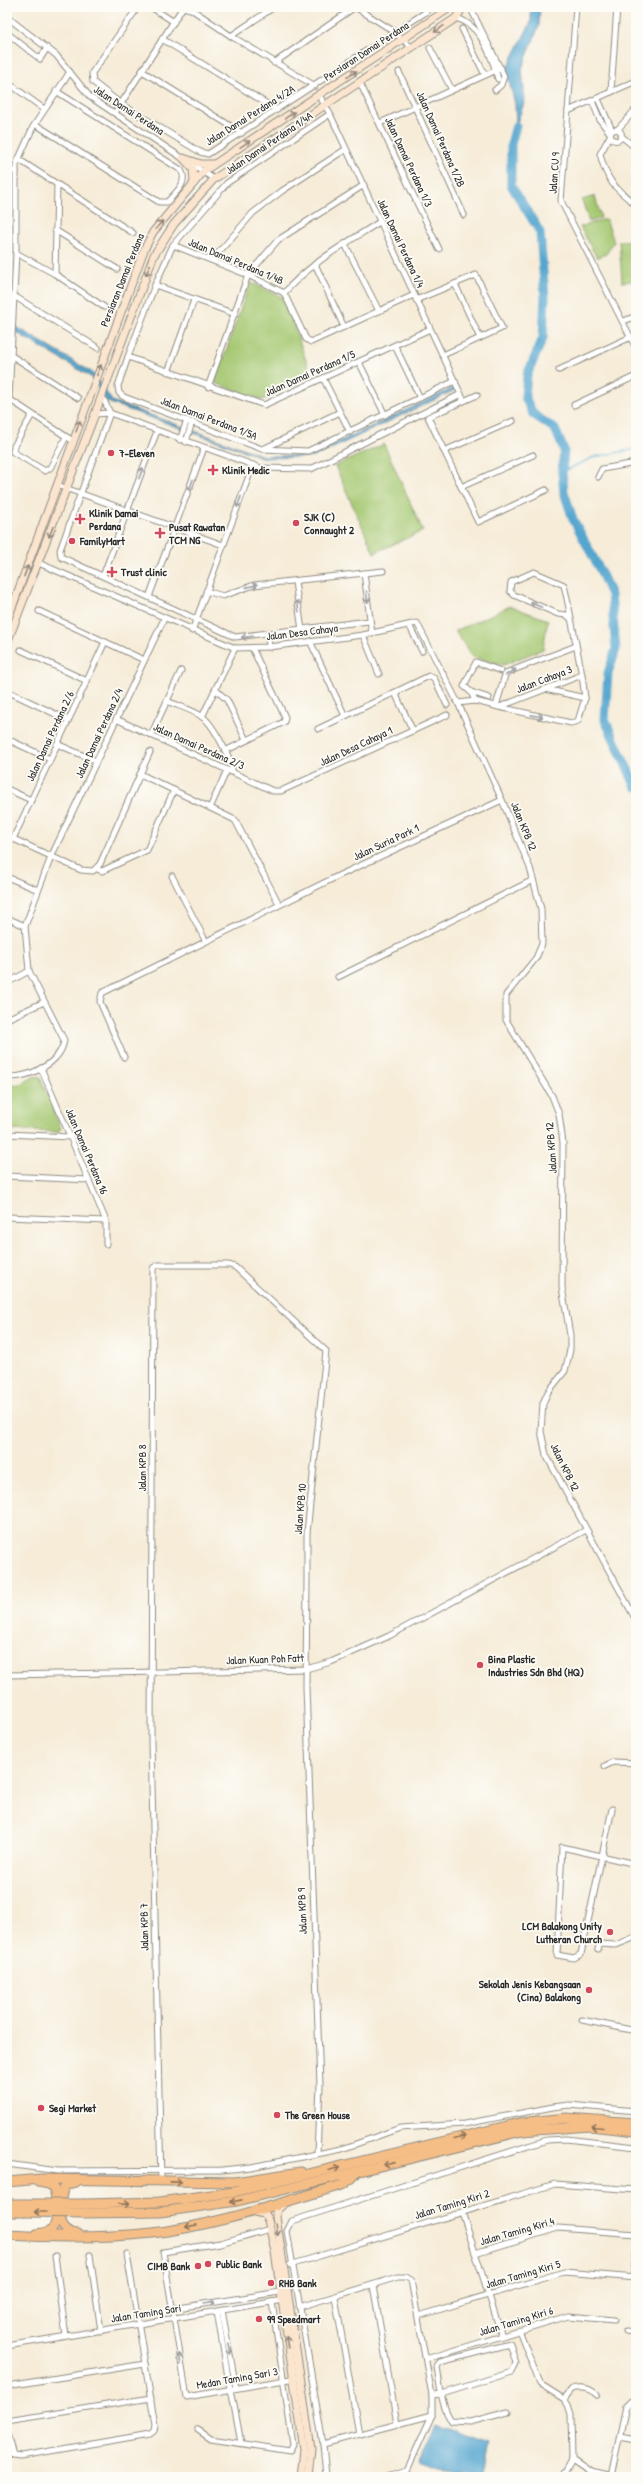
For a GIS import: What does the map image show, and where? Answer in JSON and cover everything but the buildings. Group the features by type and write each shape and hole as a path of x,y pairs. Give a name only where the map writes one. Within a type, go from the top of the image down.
{"highway":[{"path":"85,2208 196,2198 269,2185 520,2123 567,2118 636,2123"},
{"path":"7,2204 23,2208 85,2208 160,2212 198,2208 356,2173 522,2131 590,2126 636,2131"},
{"path":"7,2182 26,2180 235,2182 295,2172 312,2174"},
{"path":"7,2235 102,2236 154,2232 243,2214 342,2184 352,2178 356,2173"},
{"path":"24,2236 47,2233 53,2229 56,2223 54,2188 41,2182 26,2180"},
{"path":"90,2181 72,2182 63,2188 61,2222 64,2229 69,2233 102,2236"},
{"path":"7,2212 23,2208"}],"main road":[{"name":"Persiaran Damai Perdana","path":"7,621 144,250 154,232 204,172 451,7"},
{"name":"Persiaran Damai Perdana","path":"7,643 102,396 154,255 174,224 214,179 456,18 463,7"},
{"path":"183,158 202,164 218,162"},
{"path":"183,158 193,169 194,183"},
{"name":"Persiaran Damai Perdana","path":"7,650 11,645 41,564 42,554"},
{"path":"292,2199 281,2205 276,2211 276,2218 280,2267 296,2378 304,2449 301,2477"},
{"path":"243,2214 258,2212 264,2214 270,2229 280,2267 280,2292 285,2300"},
{"path":"296,2378 311,2448 308,2477"}],"street":[{"name":"Jalan Damai Perdana 4/2A","path":"138,7 92,73 93,82 97,87 121,104 204,154 211,153 315,86 430,7"},
{"path":"151,7 174,22"},
{"path":"261,7 268,11"},
{"path":"231,36 274,7"},
{"path":"274,63 355,7 405,39 412,48"},
{"path":"470,7 503,81 495,90"},
{"name":"Jalan CU 9","path":"576,7 561,201 624,321 636,348"},
{"path":"611,92 617,7"},
{"path":"115,113 162,38 183,8 191,9 274,63 315,86"},
{"name":"Jalan Damai Perdana","path":"7,17 47,48 70,72 86,94 214,179"},
{"path":"456,18 467,21 476,29 498,69 498,79"},
{"path":"462,29 485,75"},
{"path":"7,33 40,59 47,48"},
{"path":"162,38 277,110"},
{"path":"430,48 452,90"},
{"path":"380,123 498,69"},
{"path":"142,71 242,133"},
{"path":"70,72 44,108 11,171 16,253 12,356 8,398 32,416 73,441"},
{"name":"Jalan Damai Perdana 1/2B","path":"399,72 464,215"},
{"path":"568,111 636,81"},
{"path":"7,82 44,108"},
{"name":"Jalan Damai Perdana 1/3","path":"360,82 439,249"},
{"path":"35,124 159,202 167,202 184,182 184,176 181,170 56,91"},
{"name":"Jalan Damai Perdana 1/4","path":"319,95 325,104 364,185 464,401"},
{"path":"598,99 611,133"},
{"path":"592,101 600,120 617,140 621,136"},
{"path":"636,109 618,130 611,133 600,154 604,168 613,187 636,205"},
{"name":"Jalan Damai Perdana 1/4A","path":"118,386 155,285 173,245 227,183 330,114"},
{"path":"618,130 621,136 636,148"},
{"path":"212,260 253,213 282,191 346,149"},
{"path":"18,159 133,233"},
{"path":"55,274 57,185"},
{"path":"208,387 248,275 278,240 364,185"},
{"path":"284,293 296,278 380,221"},
{"path":"55,230 117,269"},
{"path":"345,244 378,311"},
{"name":"Jalan Damai Perdana 1/4B","path":"173,245 248,275 284,293 306,339 311,342 344,327"},
{"path":"16,253 55,274 104,307"},
{"path":"315,264 344,327 378,311 455,284 476,275 502,328 443,355"},
{"path":"455,284 480,338"},
{"path":"155,285 235,314"},
{"path":"14,296 98,348"},
{"path":"168,372 194,300"},
{"path":"624,321 636,316"},
{"name":"Jalan Damai Perdana 1/5","path":"128,357 208,387 264,405 430,329"},
{"path":"559,370 630,337"},
{"path":"395,346 420,398"},
{"path":"12,356 78,398"},
{"path":"359,362 385,415"},
{"path":"574,405 636,376"},
{"path":"324,378 350,432"},
{"path":"262,449 308,451 420,398 456,383"},
{"name":"Jalan Damai Perdana 1/5A","path":"118,386 119,393 124,397 189,423 262,449 340,412"},
{"path":"95,414 110,413 180,440 265,469 311,469 460,392"},
{"path":"477,395 428,417 478,522 546,490"},
{"path":"102,396 110,413 60,550 61,557 235,637 369,621"},
{"path":"32,416 14,446 13,452 45,471 50,468 66,437"},
{"path":"444,451 513,421"},
{"path":"180,440 189,423"},
{"path":"103,576 157,431"},
{"path":"186,431 186,442"},
{"path":"149,598 204,448"},
{"path":"461,487 533,455"},
{"path":"598,477 602,469 609,466 636,463"},
{"path":"192,631 252,465"},
{"path":"58,485 223,545"},
{"name":"Jalan Desa Cahaya","path":"41,564 164,619 235,648 269,647 372,634 417,623"},
{"path":"206,591 215,594 228,595 254,585 295,582 383,571"},
{"name":"Jalan Cahaya 3","path":"498,707 582,675 571,619 564,585 534,572 509,584 510,592 514,595 558,614 567,615 571,619"},
{"path":"364,573 369,621 372,634"},
{"path":"295,582 302,630"},
{"path":"39,611 144,660"},
{"name":"Jalan Damai Perdana 2/4","path":"25,926 51,857 164,619"},
{"name":"Jalan KPB 12","path":"417,623 458,703 502,800 533,880 541,909 542,944 536,958 506,995 504,1008 506,1020 552,1096 561,1128 564,1172 561,1217 562,1287 570,1335 570,1350 565,1370 548,1392 543,1403 542,1441 546,1455 636,1620"},
{"path":"409,625 422,651"},
{"path":"268,634 269,647"},
{"path":"363,635 379,674"},
{"path":"310,641 345,716"},
{"name":"Jalan Damai Perdana 2/6","path":"12,839 105,642"},
{"path":"498,707 505,674 576,646"},
{"path":"202,717 235,648"},
{"path":"225,751 284,722 285,717 252,648"},
{"path":"21,650 87,681"},
{"path":"476,701 471,692 464,686 476,662 501,671"},
{"path":"151,735 181,671"},
{"path":"458,703 476,701 575,723 585,698 582,675"},
{"path":"318,729 429,676 434,678 447,705"},
{"path":"545,689 585,698"},
{"path":"216,690 227,700 246,740"},
{"path":"7,691 68,720"},
{"path":"471,692 489,698"},
{"path":"395,693 413,731"},
{"path":"167,702 208,721 225,751 230,771 210,808"},
{"name":"Jalan Desa Cahaya 1","path":"273,791 281,791 447,715"},
{"name":"Jalan Damai Perdana 2/3","path":"116,719 273,791"},
{"path":"7,739 50,759"},
{"path":"57,744 96,761"},
{"path":"95,870 150,752"},
{"path":"140,774 235,820 279,904"},
{"path":"7,789 31,800"},
{"path":"7,836 81,870 102,871 147,850 174,790"},
{"name":"Jalan Suria Park 1","path":"124,1057 100,1002 102,993 279,904 502,800"},
{"path":"172,876 205,940"},
{"path":"7,877 38,890"},
{"path":"338,977 533,880"},
{"path":"7,918 25,926 30,971 64,1040 60,1053 41,1068 18,1077 7,1077"},
{"path":"7,983 30,971"},
{"path":"7,1019 44,1002"},
{"name":"Jalan Damai Perdana 16","path":"41,1068 106,1221 106,1244"},
{"path":"7,1134 70,1137"},
{"path":"7,1176 88,1180"},
{"path":"7,1216 106,1221"},
{"name":"Jalan KPB 10","path":"155,1265 229,1265 235,1267 326,1351 307,1533 306,1669"},
{"name":"Jalan KPB 8","path":"150,1671 153,1268 155,1265"},
{"name":"Jalan Kuan Poh Fatt","path":"7,1675 306,1669 331,1662 388,1636 586,1530"},
{"name":"Jalan KPB 9","path":"306,1669 320,2086 317,2153"},
{"name":"Jalan KPB 7","path":"150,1671 156,2011 162,2182"},
{"path":"605,1766 613,1762 636,1763"},
{"path":"612,1809 602,1856 579,1957 561,1956 556,1951 562,1847 602,1856 636,1864"},
{"path":"598,1949 600,1944 616,1945 636,1937"},
{"path":"582,2020 636,2031"},
{"path":"7,2164 58,2171 251,2167 358,2144 386,2132 400,2128 464,2124 554,2107 578,2106 636,2111"},
{"path":"326,2477 323,2444 287,2231 292,2221 548,2140 566,2139 636,2147"},
{"name":"Jalan Taming Kiri 2","path":"280,2267 555,2184 636,2190"},
{"path":"462,2212 502,2336"},
{"name":"Jalan Taming Kiri 4","path":"475,2253 558,2228 636,2234"},
{"path":"172,2319 163,2252 220,2243 270,2229"},
{"path":"7,2434 13,2455 21,2456 150,2434 154,2431 151,2398 127,2254"},
{"path":"90,2255 101,2331"},
{"path":"635,2278 636,2255"},
{"path":"55,2256 66,2336"},
{"name":"Jalan Taming Kiri 5","path":"418,2316 564,2272 635,2278"},
{"path":"299,2307 372,2285 406,2277 411,2280 432,2395 432,2415 404,2477"},
{"path":"372,2285 397,2424"},
{"path":"171,2309 280,2292"},
{"path":"335,2297 359,2434"},
{"name":"Jalan Taming Sari","path":"7,2346 285,2300"},
{"path":"198,2430 211,2439 240,2444 290,2451 294,2445 272,2302"},
{"path":"219,2311 240,2444"},
{"name":"Jalan Taming Kiri 6","path":"426,2359 568,2316 614,2320"},
{"name":"Medan Taming Sari 3","path":"172,2319 187,2397 296,2378"},
{"path":"519,2330 540,2384 564,2399 571,2414 572,2458 562,2477"},
{"path":"626,2331 636,2333"},
{"path":"432,2395 442,2394 512,2372 516,2364 510,2344 437,2364 442,2394 447,2415 452,2421 470,2422 508,2412"},
{"path":"7,2386 145,2364"},
{"path":"564,2399 572,2389 578,2387 593,2390 597,2395"},
{"path":"7,2422 151,2398"},
{"path":"572,2458 591,2472 612,2477 626,2406 629,2402 636,2401"},
{"path":"323,2444 432,2415"},
{"path":"620,2437 636,2440"},
{"path":"382,2477 406,2470"}],"green space":[{"path":"595,196 601,218 589,222 582,200"},
{"path":"606,219 614,242 606,254 597,258 580,227"},
{"path":"636,240 636,281 622,282 619,241"},
{"path":"250,282 284,298 312,377 262,400 215,383"},
{"path":"384,444 423,531 374,553 335,466"},
{"path":"510,606 548,620 543,649 503,665 472,657 455,631"},
{"path":"35,1076 40,1077 61,1129 58,1132 7,1130 7,1085 19,1085"}],"water":[{"path":"531,7 540,7 539,26 522,69 525,100 516,126 515,104 506,70 531,22"},
{"path":"10,165 10,323 93,373 112,401 264,456 311,455 455,387 455,390 314,457 264,458 107,402 91,377 7,327 7,166"},
{"path":"437,2425 489,2443 483,2477 459,2477 422,2461"}],"waterway":[{"path":"516,126 511,144 511,185 540,232 545,298 543,338 527,375 525,397 533,414 555,429 564,450 562,472 564,492 573,519 601,572 611,595 616,649 608,673 605,720 636,787"},
{"path":"562,472 594,457 636,449"}],"place":[{"name":"7-Eleven","path":"111,453"},
{"name":"Klinik Medic","path":"213,470"},
{"name":"Klinik Damai Perdana","path":"80,519"},
{"name":"SJK (C) Connaught 2","path":"296,523"},
{"name":"Pusat Rawatan TCM NG","path":"160,533"},
{"name":"FamilyMart","path":"72,541"},
{"name":"Trust clinic","path":"112,572"},
{"name":"Bina Plastic Industries Sdn Bhd (HQ)","path":"480,1665"},
{"name":"LCM Balakong Unity Lutheran Church","path":"610,1932"},
{"name":"Sekolah Jenis Kebangsaan (Cina) Balakong","path":"589,1990"},
{"name":"Segi Market","path":"41,2108"},
{"name":"The Green House","path":"277,2115"},
{"name":"Public Bank","path":"208,2264"},
{"name":"CIMB Bank","path":"198,2266"},
{"name":"RHB Bank","path":"271,2283"},
{"name":"99 Speedmart","path":"259,2319"}]}
